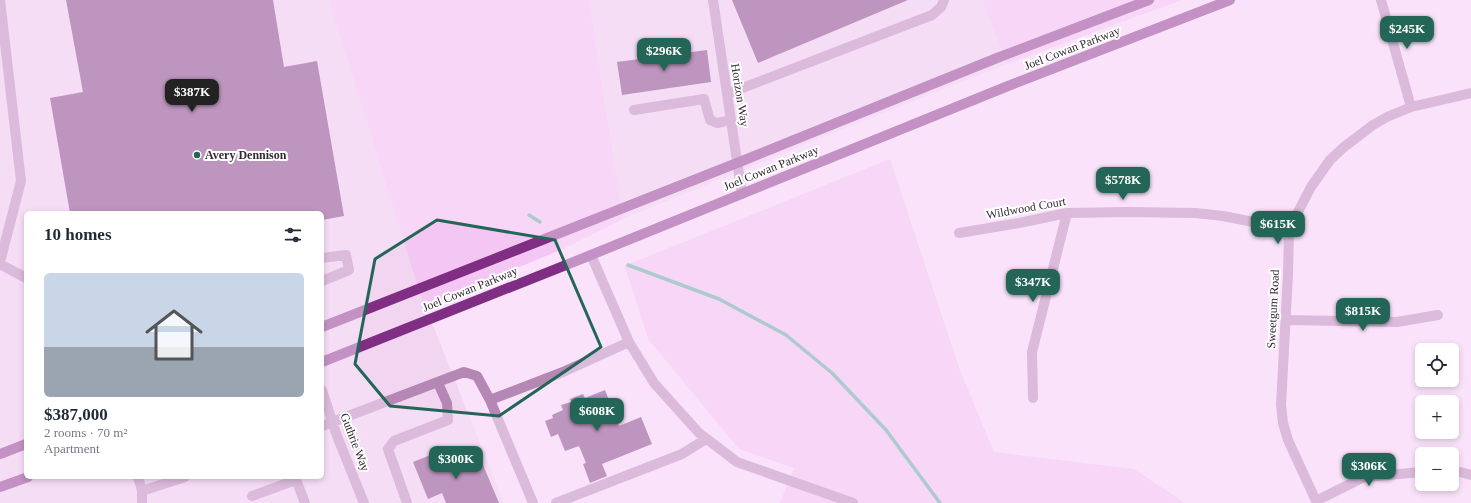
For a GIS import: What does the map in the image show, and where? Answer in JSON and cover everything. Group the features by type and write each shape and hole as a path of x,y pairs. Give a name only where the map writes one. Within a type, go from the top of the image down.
{"main road":[{"name":"Joel Cowan Parkway","path":"324,326 738,163 997,58 1149,0"},
{"name":"Joel Cowan Parkway","path":"324,361 1008,86 1230,0"},
{"path":"0,454 24,445"},
{"path":"0,487 24,478"}],"street":[{"path":"0,0 21,181 0,263 24,277"},
{"name":"Horizon Way","path":"713,0 742,194"},
{"path":"727,94 932,15 941,7 944,0"},
{"path":"1381,0 1411,107"},
{"name":"Sweetgum Road","path":"1317,502 1288,440 1283,423 1282,393 1289,229 1310,187 1330,160 1344,147 1373,125 1387,117 1411,107 1471,93"},
{"path":"634,110 704,99 710,120 717,123 731,120"},
{"path":"1033,398 1032,352 1067,213"},
{"name":"Wildwood Court","path":"959,233 1067,213 1196,213 1223,216 1289,229"},
{"path":"324,258 346,255 350,270 324,280"},
{"path":"591,255 629,342 654,383 699,433 737,462 853,503"},
{"path":"1286,320 1398,322 1438,316"},
{"path":"490,400 563,372 629,342"},
{"path":"324,425 464,372 477,376 490,400 533,503"},
{"path":"407,503 388,449 394,441 448,420 447,403 438,382"},
{"name":"Guthrie Way","path":"324,396 364,503"},
{"path":"556,503 682,454 706,439"},
{"path":"1459,471 1471,475"},
{"path":"1317,502 1364,477 1415,473"},
{"path":"139,479 142,491 142,503"},
{"path":"142,491 180,479"},
{"path":"252,496 293,479"},
{"path":"295,479 305,503"}],"highlighted area":[{"path":"437,220 555,240 601,347 499,416 390,406 355,364 375,259"}],"shaded area":[{"path":"0,0 329,0 424,307 434,328 504,503 0,503"},
{"path":"329,0 589,0 623,219 565,248 424,307"},
{"path":"589,0 982,0 1007,64 623,219"},
{"path":"982,0 1182,0 1007,64"},
{"path":"890,159 960,370 994,452 1134,469 1185,503 780,503 794,468 739,449 648,339 624,266"}],"building":[{"name":"Avery Dennison","path":"66,0 273,0 284,67 317,61 344,216 324,220 324,211 70,211 50,98 83,92"},
{"path":"732,0 908,0 758,63"},
{"path":"707,50 711,82 622,95 617,62"},
{"path":"605,390 619,426 641,417 652,444 602,464 607,476 590,483 583,464 586,463 579,446 565,451 558,434 551,437 545,421 553,418 552,415 563,410 561,405 571,402 570,399 583,394 585,398"},
{"path":"438,452 445,467 478,453 499,503 446,503 442,493 428,499 413,462"}],"waterway":[{"path":"529,215 540,222"},
{"path":"628,265 719,299 786,335 832,373 886,430 940,503"}],"place":[{"name":"Avery Dennison","path":"197,155"}]}
